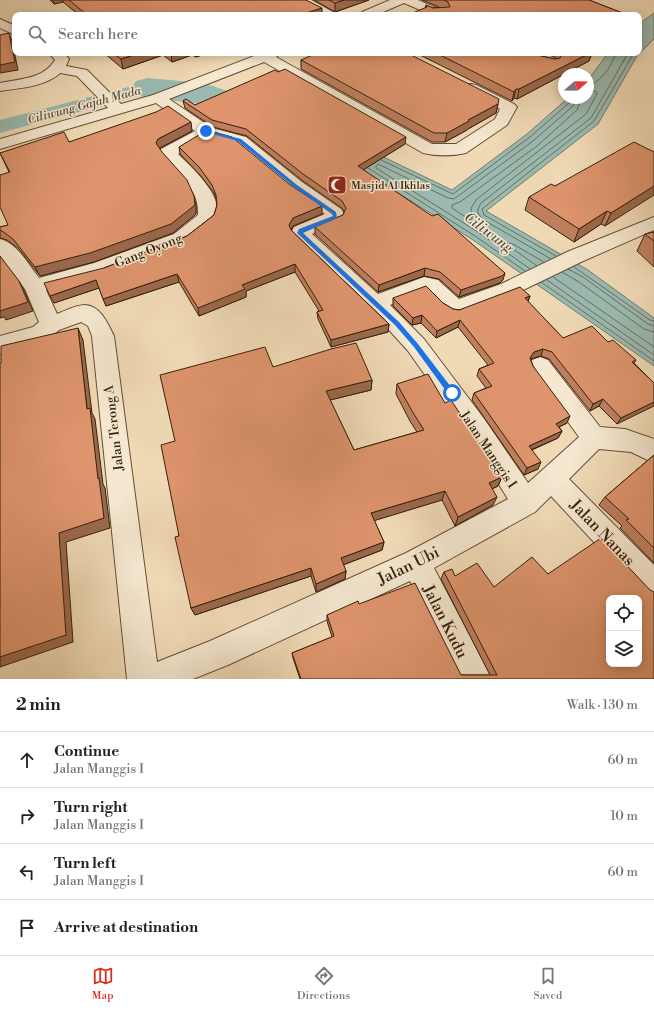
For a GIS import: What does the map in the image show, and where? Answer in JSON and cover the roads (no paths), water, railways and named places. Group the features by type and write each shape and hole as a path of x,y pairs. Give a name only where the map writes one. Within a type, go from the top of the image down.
{"street":[{"path":"302,0 324,12"},
{"path":"373,12 400,0"},
{"path":"408,0 435,12"},
{"path":"0,23 12,29"},
{"path":"0,39 12,37"},
{"path":"0,87 42,78 49,75 60,64 62,59 59,56"},
{"path":"0,144 114,105 158,98 267,56"},
{"path":"272,56 429,149 460,149 502,122 509,107 459,82"},
{"path":"56,68 82,73 114,105"},
{"name":"Jalan Manggis I","path":"158,98 206,131 240,140 296,186 334,213 336,217 301,231 300,233 397,324 421,351 476,428 526,503"},
{"name":"Gang Oyong","path":"34,286 99,269 181,238 207,217 206,201 199,185 167,153 206,131"},
{"path":"374,303 424,284 431,284 456,309 508,288 574,257 654,223"},
{"path":"0,244 34,286 51,324 40,333 0,345"},
{"name":"Jalan Terong A","path":"51,324 84,313 96,321 102,336 143,679"},
{"path":"540,366 594,438 626,439 649,449"},
{"name":"Jalan Ubi","path":"154,679 193,671 218,654 416,563 526,503 594,438"},
{"name":"Jalan Nanas","path":"552,479 654,586"},
{"name":"Jalan Kudu","path":"416,563 476,679"}],"water":[{"path":"654,13 654,39 642,51 642,22"},
{"name":"Ciliwung","path":"606,56 637,56 598,124 486,211 588,270 654,318 654,366 473,240 359,168 346,139 452,190 527,134 561,104 594,104 594,72"}],"waterway":[{"name":"Ciliwung Gajah Mada","path":"0,127 148,88"},
{"name":"Ciliwung Gajah Mada","path":"148,88 201,93 278,122"}],"place":[{"name":"Masjid Al Ikhlas","path":"337,185"}]}
